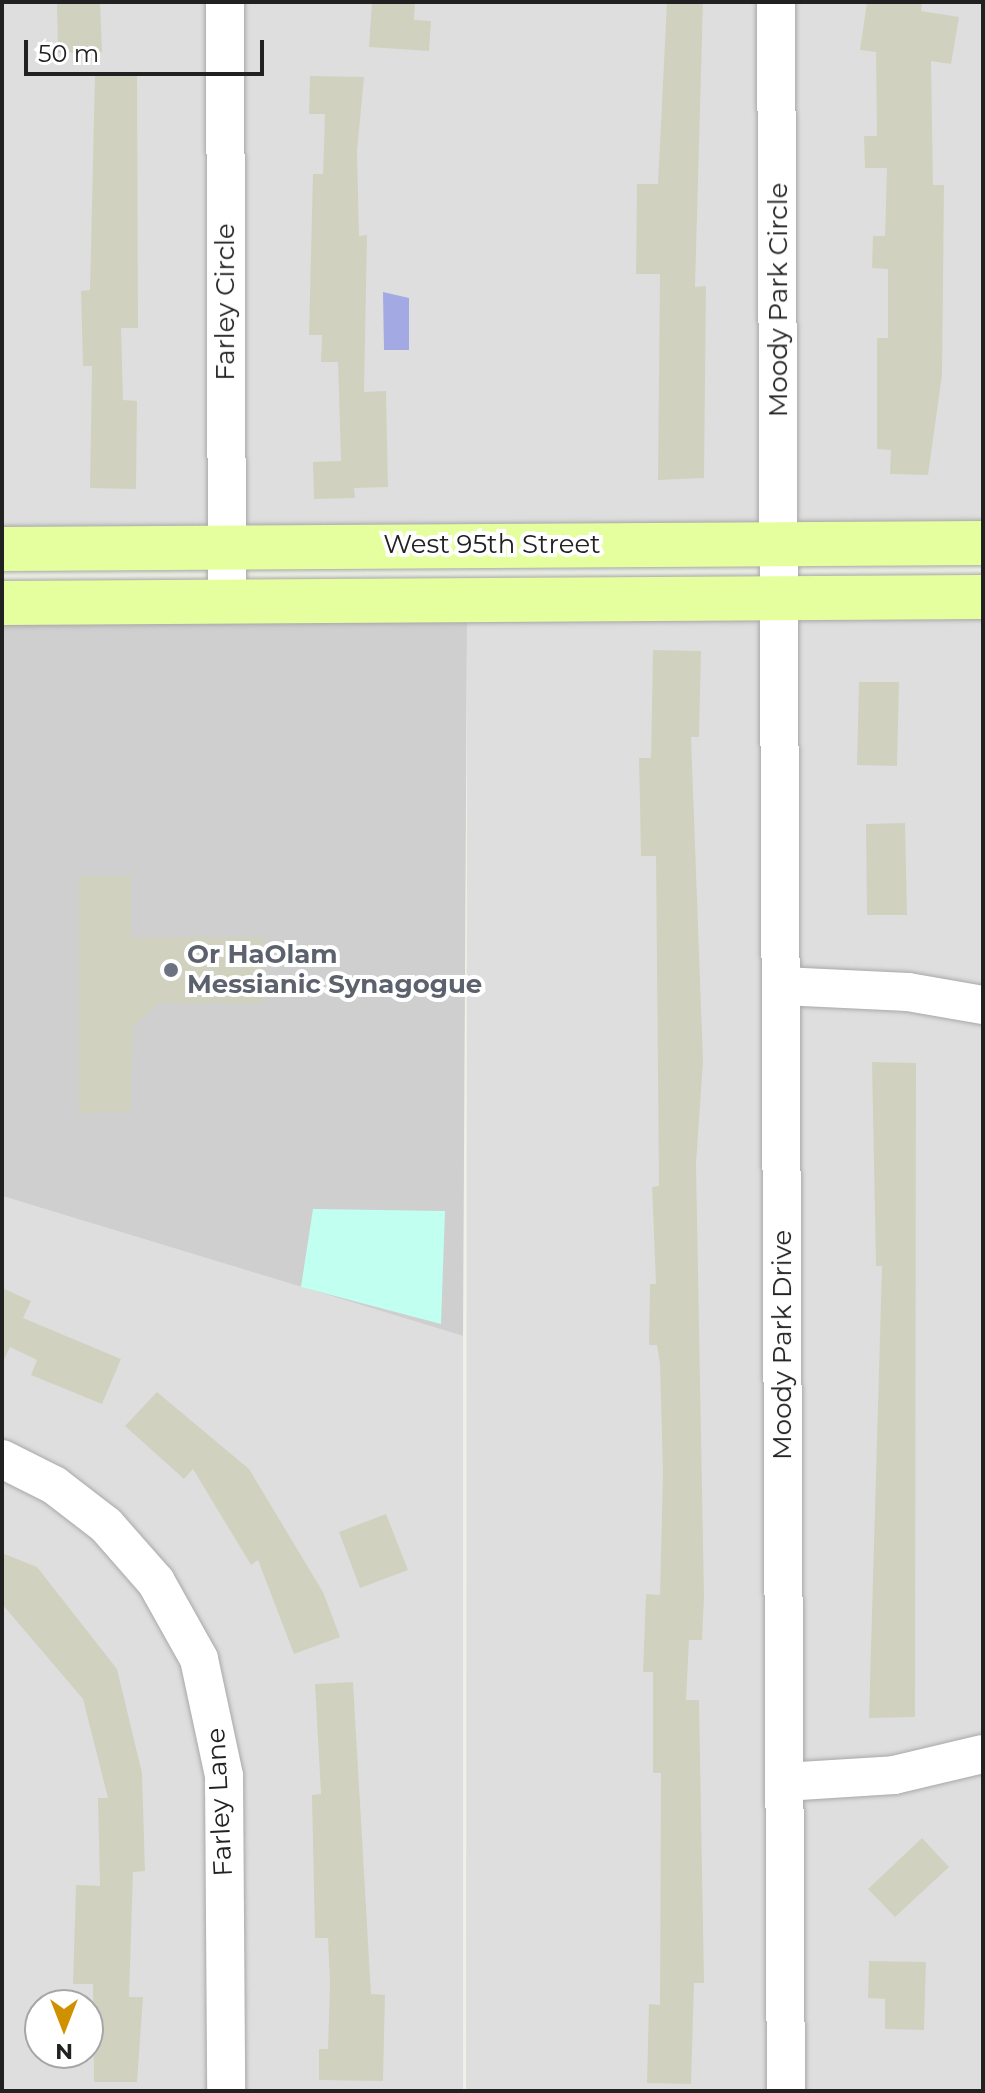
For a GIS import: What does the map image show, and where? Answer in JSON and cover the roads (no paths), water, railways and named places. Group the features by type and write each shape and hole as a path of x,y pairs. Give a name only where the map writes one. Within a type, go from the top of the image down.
{"main road":[{"name":"West 95th Street","path":"2,549 983,543"},
{"path":"2,603 983,597"}],"street":[{"name":"Farley Circle","path":"225,2 227,602"},
{"name":"Moody Park Circle","path":"776,2 781,599"},
{"name":"Moody Park Drive","path":"781,599 786,2091"},
{"path":"782,986 908,992 983,1005"},
{"name":"Farley Lane","path":"2,1459 54,1485 114,1533 156,1582 203,1669 224,1776 226,2091"},
{"path":"784,1782 894,1775 983,1754"}],"place":[{"name":"Or HaOlam Messianic Synagogue","path":"171,970"}]}
